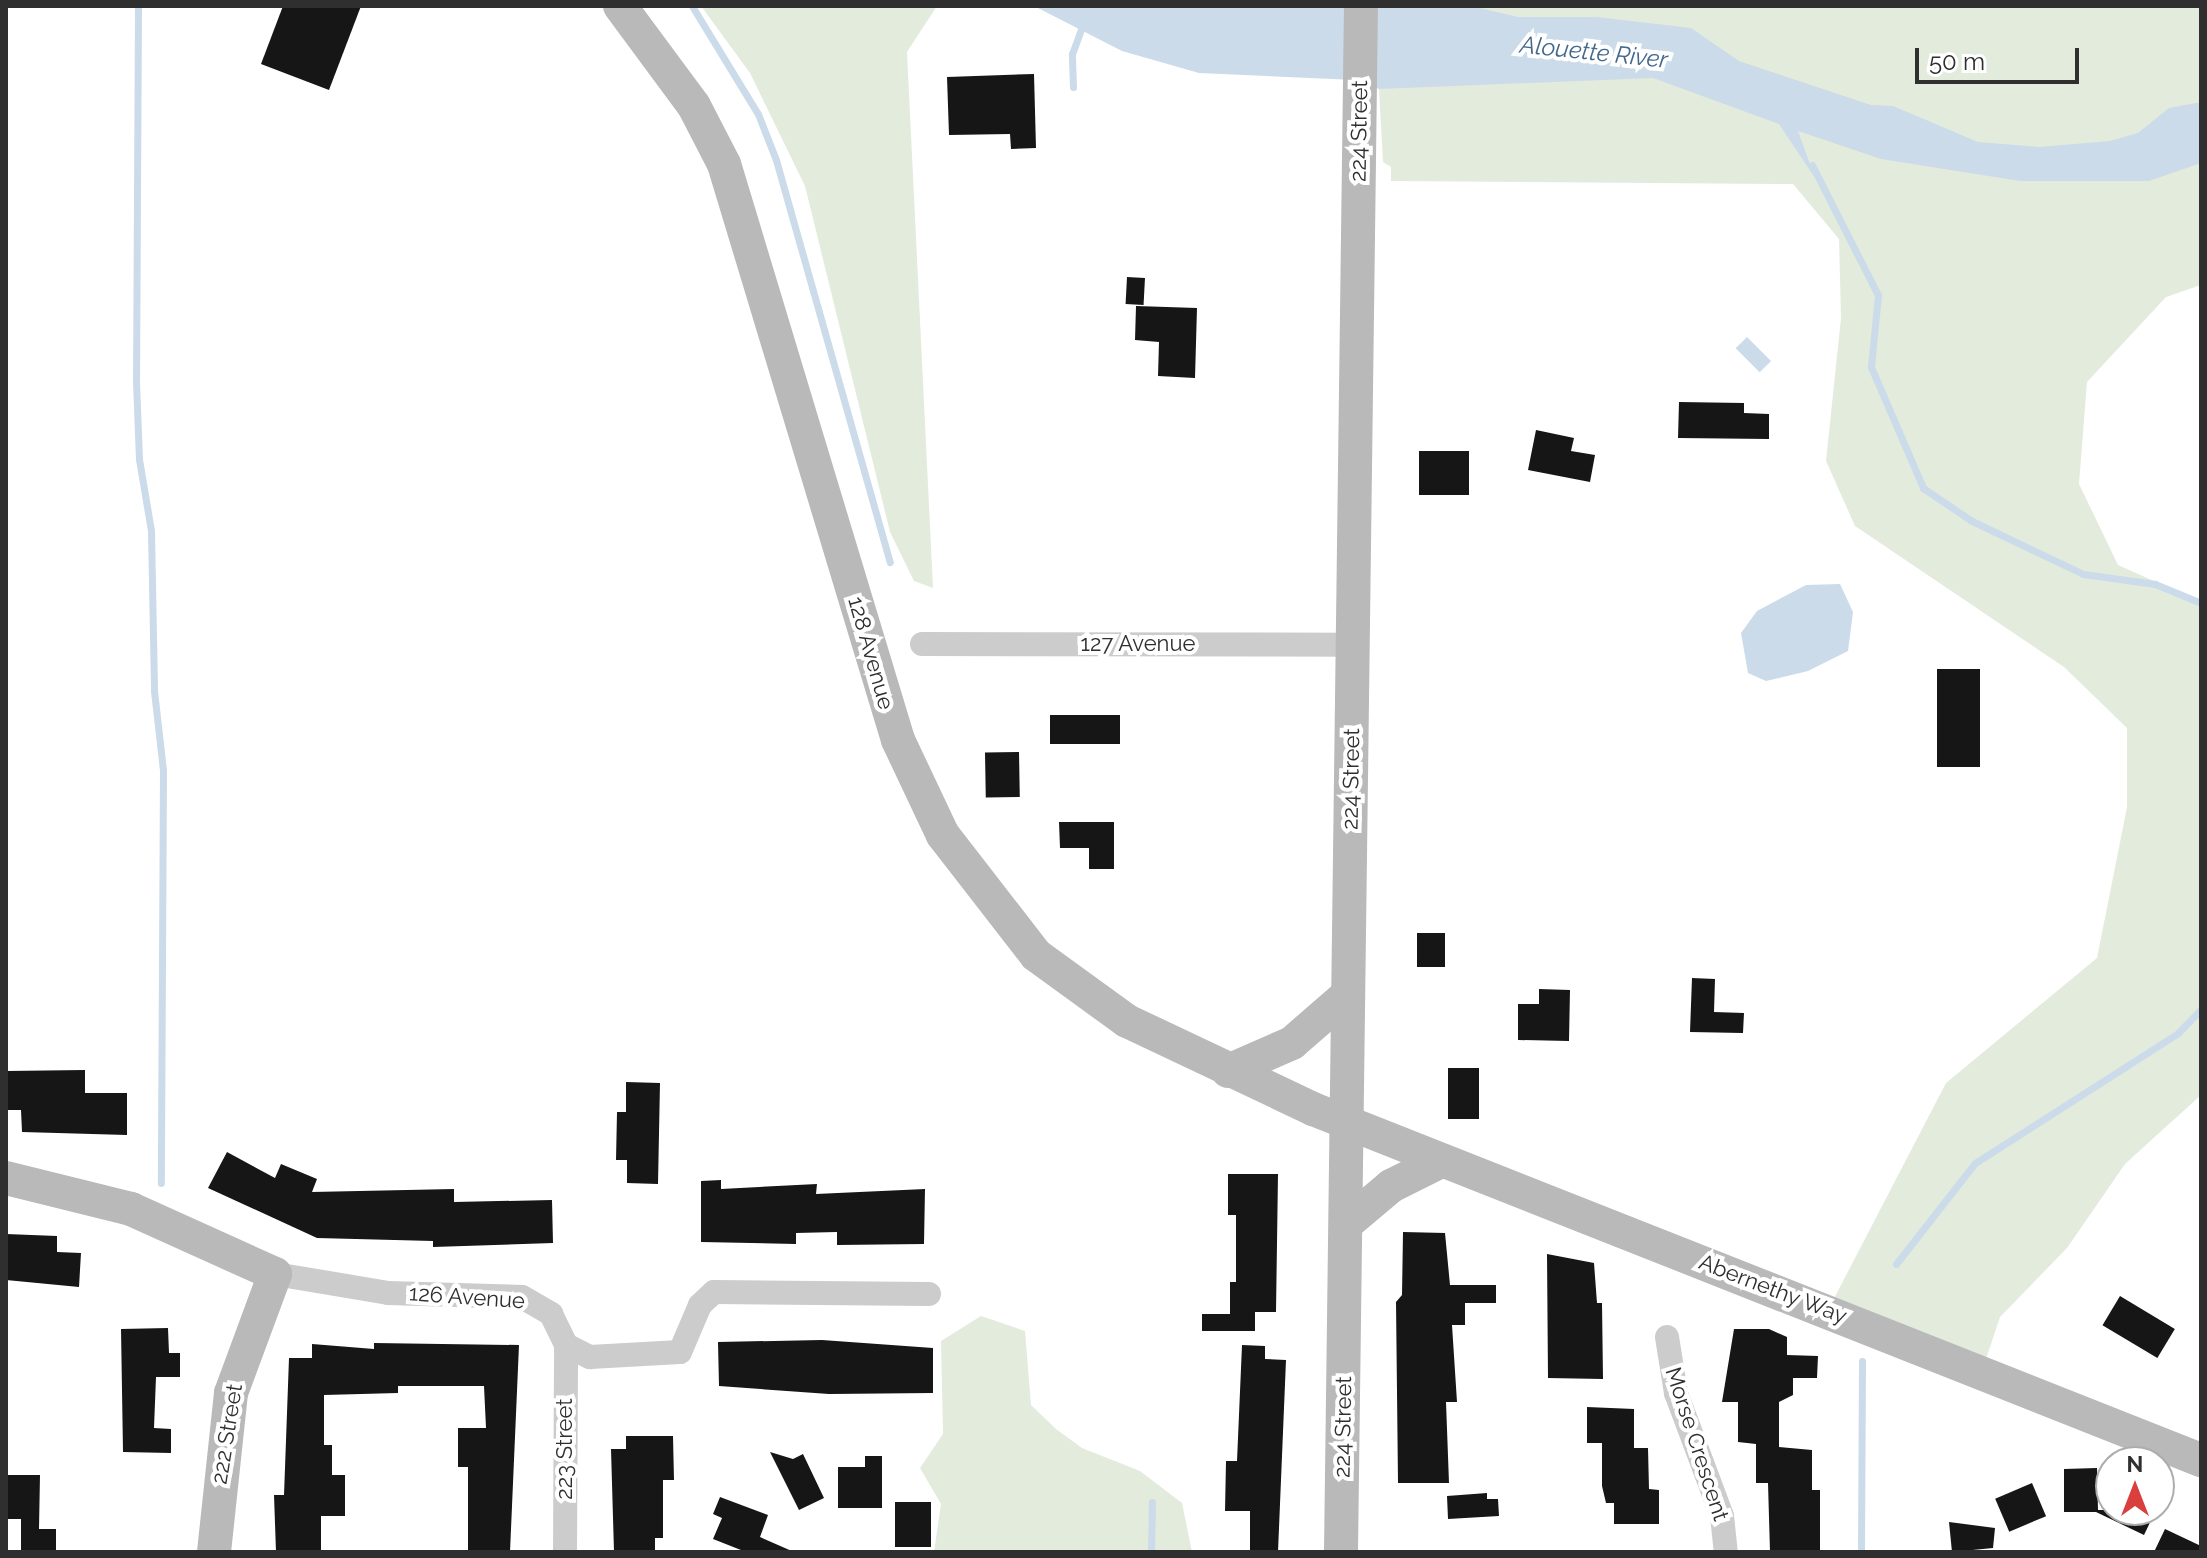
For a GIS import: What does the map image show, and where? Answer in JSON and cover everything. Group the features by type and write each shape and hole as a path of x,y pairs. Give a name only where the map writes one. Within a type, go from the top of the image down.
{"main road":[{"name":"128 Avenue","path":"620,6 679,84 724,164 884,700 943,835 1036,955 1127,1021 1228,1071 1344,1120"},
{"name":"224 Street","path":"1341,1552 1346,1224 1344,1120 1354,645 1361,6"},
{"path":"1228,1071 1292,1043 1346,996"},
{"name":"Abernethy Way","path":"1344,1120 2201,1460"},
{"path":"1346,1224 1391,1186 1441,1161"},
{"name":"126 Avenue","path":"6,1178 131,1209 275,1274"},
{"name":"222 Street","path":"214,1552 231,1393 275,1274"}],"street":[{"name":"127 Avenue","path":"922,644 1354,645"},
{"name":"126 Avenue","path":"275,1274 388,1293 522,1297 551,1314 566,1345"},
{"path":"566,1345 590,1357 669,1356 688,1344 706,1296 726,1290 929,1294"},
{"name":"Morse Crescent","path":"1667,1337 1676,1393 1722,1516 1726,1552"},
{"name":"223 Street","path":"565,1552 566,1345"}],"shaded area":[{"path":"701,6 937,6 907,52 933,588 914,581 890,532 805,186 750,73"},
{"path":"1393,6 2201,6 2201,285 2166,297 2087,382 2079,484 2118,565 2201,602 2201,1095 2125,1164 2067,1248 2000,1317 1982,1371 1828,1310 1946,1083 2097,958 2127,807 2127,728 2064,667 1855,526 1826,461 1841,318 1839,239 1793,184 1391,181 1391,167 1383,162 1379,89 1392,87"},
{"path":"981,1316 1025,1331 1031,1405 1056,1429 1082,1448 1140,1471 1182,1503 1192,1552 934,1552 941,1504 920,1468 943,1434 941,1341"}],"water":[{"name":"Alouette River","path":"1034,6 1471,6 1518,17 1597,17 1691,28 1739,61 1871,105 1893,106 1978,142 2039,147 2110,141 2138,133 2169,108 2201,102 2201,163 2149,181 2020,181 1881,159 1798,131 1815,178 1779,124 1653,78 1379,89 1355,80 1199,73 1122,51"},
{"path":"1747,337 1771,361 1760,372 1736,348"},
{"path":"1840,584 1853,612 1848,651 1808,671 1766,681 1748,673 1741,633 1757,611 1806,585"}],"building":[{"path":"283,6 361,6 329,90 261,64"},
{"path":"1034,74 1036,148 1011,149 1010,134 949,135 947,77"},
{"path":"1127,277 1145,278 1144,305 1126,304"},
{"path":"1136,306 1197,308 1195,378 1158,376 1159,342 1135,340"},
{"path":"1679,402 1744,403 1744,413 1769,414 1769,439 1678,438"},
{"path":"1536,430 1574,438 1571,451 1595,455 1590,482 1528,470"},
{"path":"1419,451 1469,451 1469,495 1419,495"},
{"path":"1937,669 1980,669 1980,767 1937,767"},
{"path":"1050,715 1120,715 1120,744 1050,744"},
{"path":"1019,752 1020,797 986,798 985,753"},
{"path":"1059,822 1114,822 1114,869 1089,869 1089,848 1060,848"},
{"path":"1417,933 1445,933 1445,967 1417,967"},
{"path":"1692,978 1715,979 1714,1012 1744,1013 1743,1033 1690,1032"},
{"path":"1539,989 1570,990 1569,1041 1518,1040 1518,1004 1539,1004"},
{"path":"1448,1068 1479,1068 1479,1119 1448,1119"},
{"path":"85,1070 85,1093 127,1093 127,1135 22,1132 21,1110 6,1110 6,1071"},
{"path":"626,1082 660,1083 658,1184 627,1183 627,1160 616,1160 617,1112 626,1112"},
{"path":"227,1152 275,1178 281,1164 317,1179 312,1192 454,1189 454,1202 552,1200 553,1243 433,1247 433,1241 317,1238 208,1188"},
{"path":"1228,1174 1278,1174 1276,1312 1255,1312 1255,1331 1202,1331 1202,1314 1230,1314 1230,1282 1236,1282 1236,1215 1228,1215"},
{"path":"721,1180 721,1189 817,1184 816,1194 925,1189 924,1244 837,1245 837,1232 796,1233 796,1244 701,1242 701,1181"},
{"path":"1403,1232 1445,1233 1450,1285 1496,1285 1496,1303 1465,1303 1465,1325 1452,1325 1457,1402 1446,1402 1449,1483 1398,1483 1396,1302 1402,1295"},
{"path":"6,1234 57,1236 57,1252 81,1253 79,1287 6,1280"},
{"path":"1547,1254 1594,1263 1597,1303 1602,1303 1603,1379 1548,1378"},
{"path":"2120,1296 2175,1329 2157,1358 2102,1325"},
{"path":"168,1328 169,1353 180,1353 180,1377 156,1377 154,1428 171,1429 171,1453 123,1452 121,1329"},
{"path":"1734,1329 1769,1329 1787,1337 1787,1355 1818,1356 1817,1378 1793,1378 1793,1395 1779,1402 1779,1447 1812,1450 1812,1490 1820,1490 1820,1552 1770,1552 1768,1483 1756,1483 1756,1444 1738,1442 1738,1402 1722,1402"},
{"path":"822,1340 933,1348 933,1393 829,1394 719,1386 718,1342"},
{"path":"374,1343 519,1345 510,1552 468,1552 468,1467 458,1467 458,1428 486,1428 484,1386 398,1386 398,1393 324,1395 324,1445 332,1445 332,1475 345,1475 345,1516 321,1516 321,1552 276,1552 274,1495 284,1495 289,1358 312,1358 312,1344 374,1349"},
{"path":"1242,1345 1265,1346 1265,1359 1286,1360 1278,1552 1250,1552 1250,1511 1225,1511 1226,1461 1237,1461"},
{"path":"1587,1407 1634,1409 1634,1448 1648,1448 1649,1489 1659,1490 1659,1524 1614,1524 1614,1503 1606,1503 1602,1486 1602,1443 1587,1443"},
{"path":"626,1436 673,1436 674,1480 663,1480 663,1538 655,1538 655,1552 614,1552 611,1449 626,1449"},
{"path":"770,1452 793,1459 803,1454 824,1498 799,1510"},
{"path":"865,1456 882,1456 882,1508 838,1508 838,1467 865,1467"},
{"path":"2095,1468 2095,1512 2064,1512 2064,1469"},
{"path":"6,1475 40,1475 39,1529 56,1529 56,1552 21,1552 21,1519 6,1519"},
{"path":"2032,1483 2046,1516 2009,1532 1995,1499"},
{"path":"1487,1493 1487,1499 1498,1499 1499,1516 1448,1519 1447,1496"},
{"path":"720,1497 768,1515 760,1537 794,1552 746,1552 713,1539 722,1518 713,1514"},
{"path":"895,1502 931,1502 931,1547 895,1547"},
{"path":"1949,1522 1995,1528 1993,1548 1952,1552"},
{"path":"2125,1526 2148,1526 2144,1535"},
{"path":"2165,1529 2201,1546 2201,1552 2154,1552"}],"waterway":[{"path":"138,6 136,381 139,459 151,531 154,691 163,770 161,1183"},
{"path":"692,6 758,114 776,160 890,562"},
{"path":"1073,87 1072,54 1082,27"},
{"path":"1812,165 1878,295 1871,367 1923,488 1972,521 2083,574 2155,584 2201,603"},
{"path":"1896,1264 1975,1163 2178,1033 2201,1009"},
{"path":"1861,1552 1862,1361"},
{"path":"1151,1552 1152,1502"}]}
